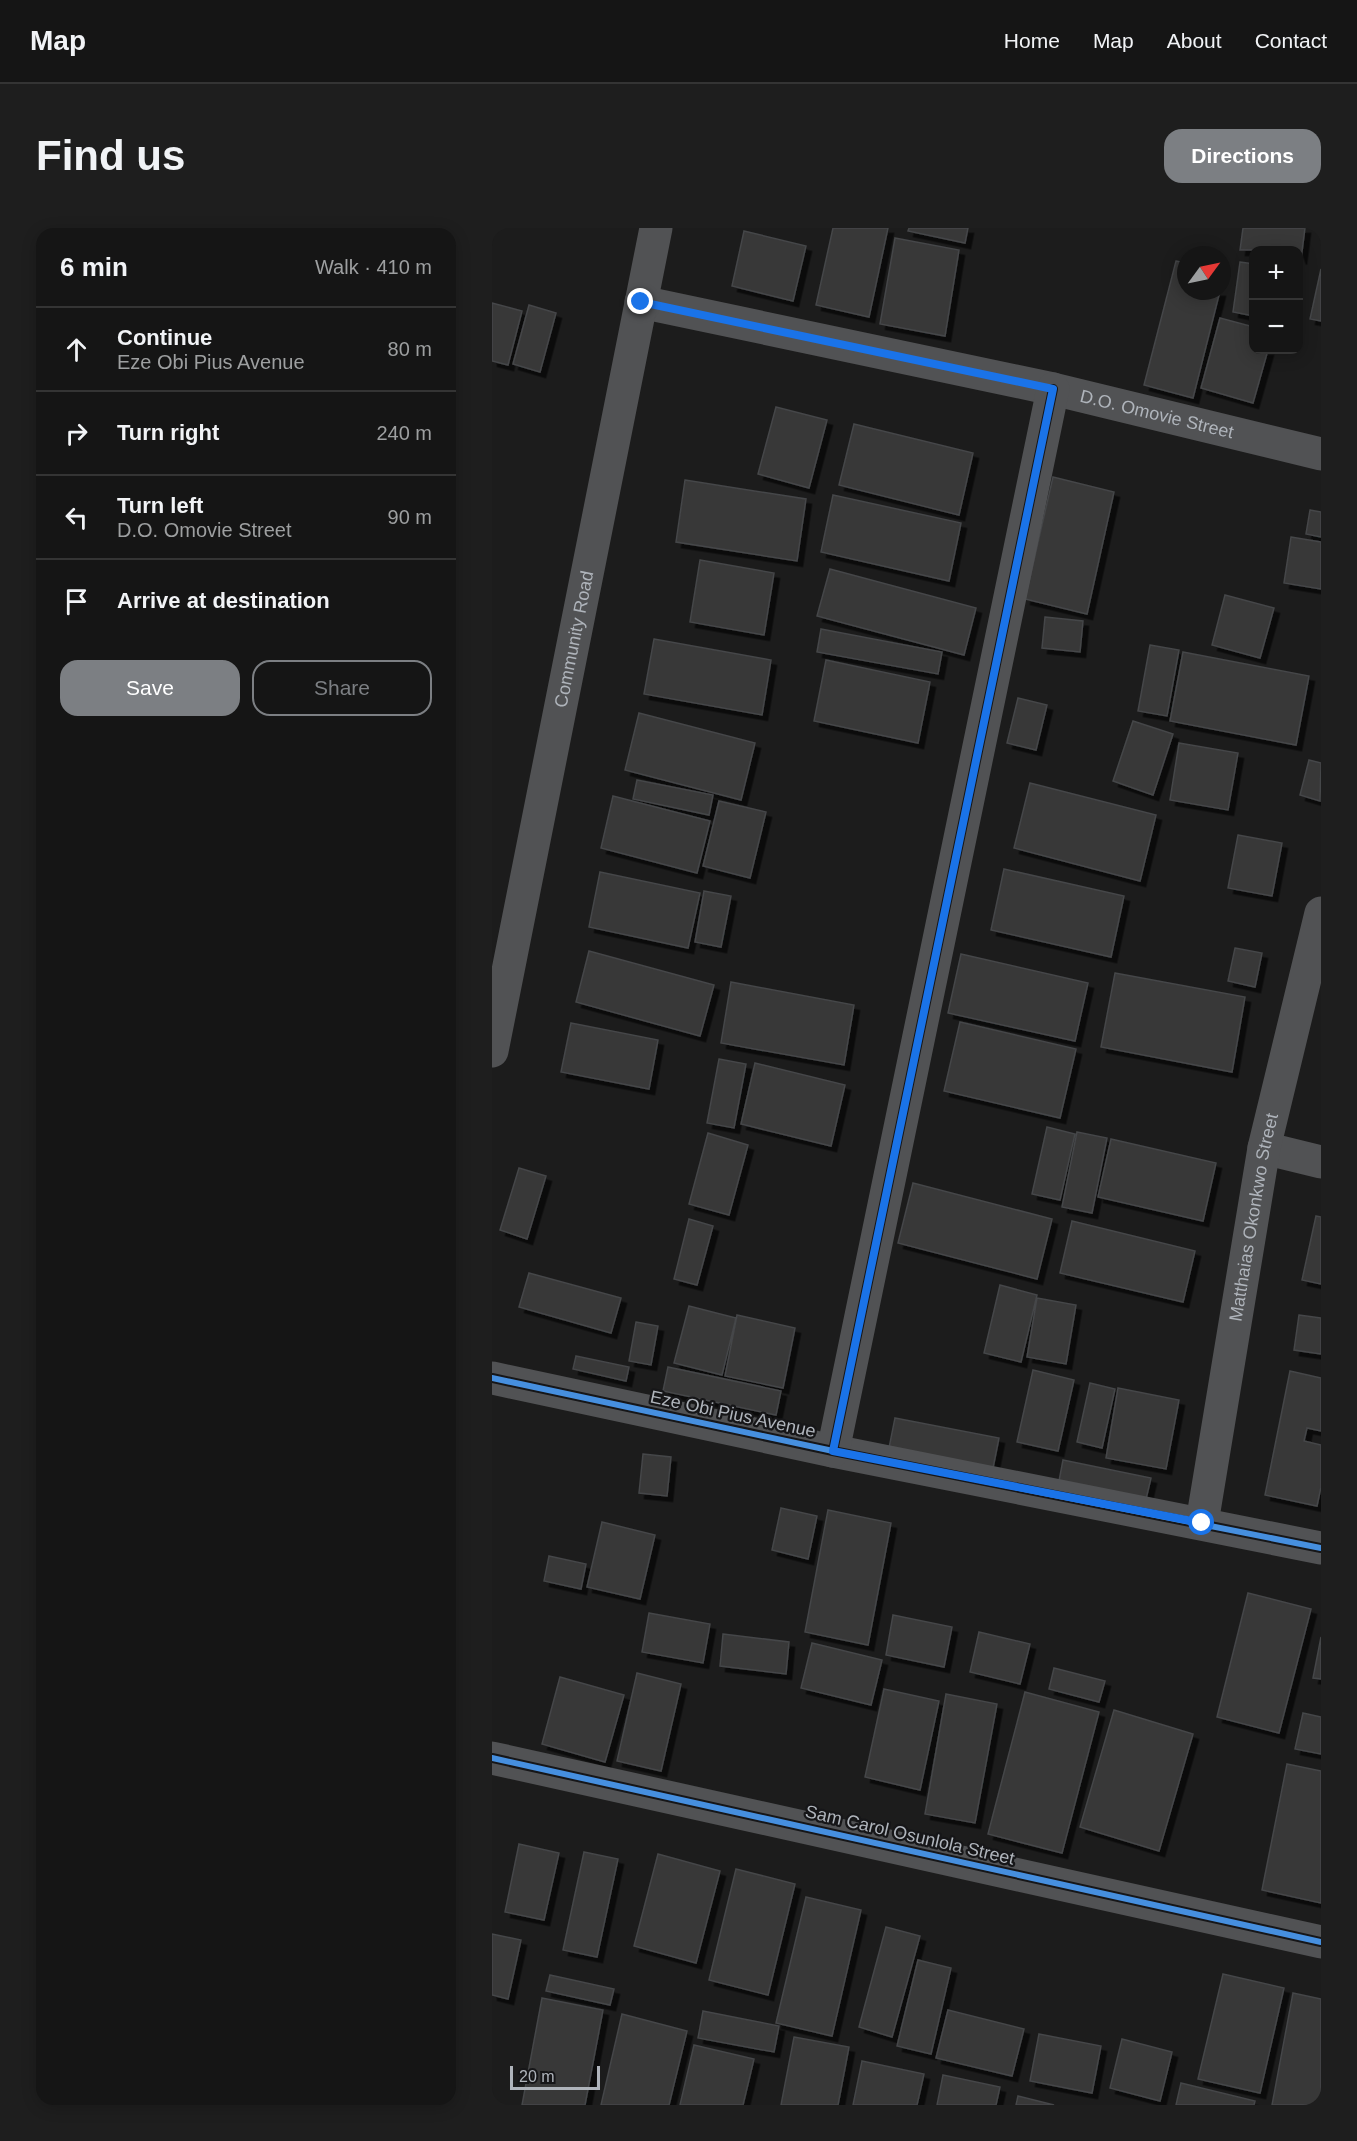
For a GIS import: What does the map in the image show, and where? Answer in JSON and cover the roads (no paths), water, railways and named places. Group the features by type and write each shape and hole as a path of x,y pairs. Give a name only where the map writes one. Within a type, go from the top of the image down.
{"street":[{"name":"Community Road","path":"492,1051 656,228"},
{"name":"D.O. Omovie Street","path":"641,302 1053,389 1321,454"},
{"path":"833,1451 1053,389"},
{"name":"Matthaias Okonkwo Street","path":"1202,1523 1264,1148 1321,913"},
{"path":"1264,1148 1321,1162"},
{"name":"Eze Obi Pius Avenue","path":"492,1378 833,1451 1321,1548"},
{"name":"Sam Carol Osunlola Street","path":"492,1758 1321,1942"}]}
